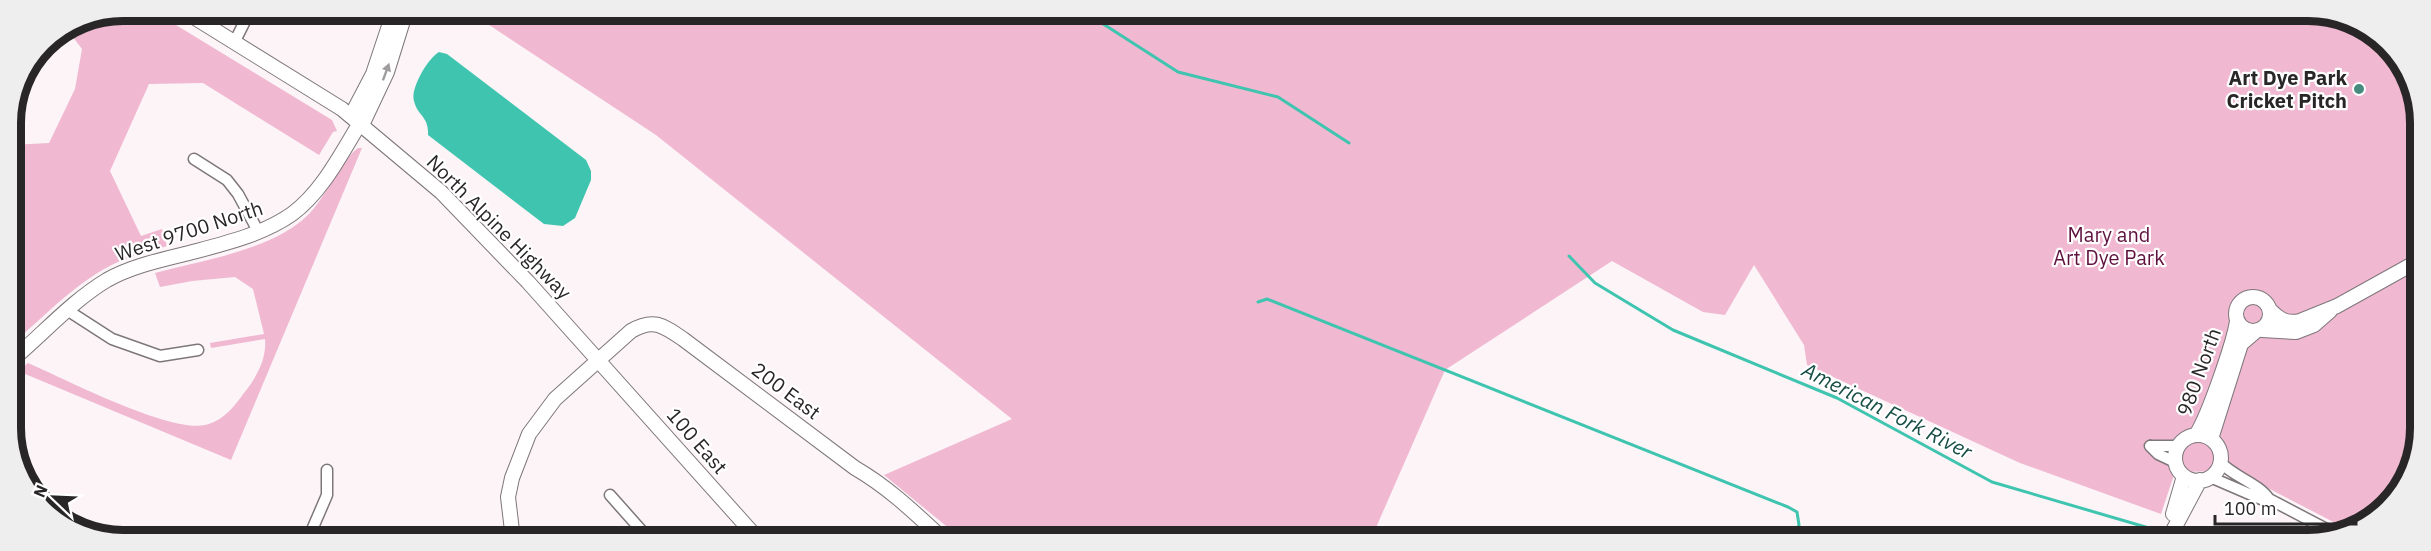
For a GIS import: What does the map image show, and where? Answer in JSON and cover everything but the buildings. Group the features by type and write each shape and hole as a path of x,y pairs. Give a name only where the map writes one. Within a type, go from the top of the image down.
{"street":[{"name":"North Alpine Highway","path":"202,21 358,121 465,214 603,363"},
{"path":"235,41 245,21"},
{"path":"358,121 390,21"},
{"path":"358,121 387,72 403,21"},
{"name":"West 9700 North","path":"21,352 67,310 106,281 125,272 235,241 273,225 292,214 309,199 324,179 358,121"},
{"path":"194,159 226,180 238,194 258,231"},
{"path":"2337,306 2314,325 2302,331 2286,333 2258,331 2242,328 2237,321 2237,308 2250,297 2262,299 2282,320 2293,322 2337,306 2410,265"},
{"path":"67,310 112,339 160,356 198,350"},
{"path":"2258,331 2270,320 2270,310"},
{"name":"980 North","path":"2196,435 2221,372 2237,321"},
{"name":"200 East","path":"512,530 508,497 512,478 529,434 555,399 603,363 642,324 653,323 664,326 855,468 897,496 933,530"},
{"name":"980 North","path":"2211,439 2241,344 2258,331"},
{"name":"100 East","path":"603,363 750,530"},
{"path":"2175,462 2178,446 2183,440 2196,435 2211,439 2219,450 2220,462 2229,471 2265,493 2269,499"},
{"path":"2171,530 2184,476 2175,462 2157,454 2150,446 2178,446"},
{"path":"2168,530 2205,478 2220,462"},
{"path":"313,530 327,495 327,470"},
{"path":"2184,476 2205,478 2261,499 2269,499 2325,528"},
{"path":"610,495 641,530"}],"green space":[{"path":"123,21 169,21 332,120 337,131 333,132 319,155 203,83 149,84 110,171 141,236 162,229 167,246 124,260 89,278 21,336 21,144 49,143 75,89 82,49 72,35 84,29 103,23"},
{"name":"Mary and Art Dye Park","path":"483,21 2308,21 2328,23 2353,31 2380,51 2396,72 2408,103 2410,123 2410,428 2408,448 2402,467 2385,495 2359,516 2339,525 2235,471 2175,472 2161,514 2020,463 1807,365 1804,345 1754,265 1725,315 1703,312 1612,261 1445,370 1375,530 951,530 884,475 1012,419 656,135"},
{"path":"358,148 362,148 231,460 21,372 21,369 28,363 117,403 167,421 205,425 223,417 256,375 264,354 265,339 211,348 210,343 264,334 253,289 235,277 160,287 155,273 237,252 277,237 309,214"}],"shaded area":[{"path":"439,52 447,54 586,160 591,171 591,180 575,218 563,226 544,224 428,135 427,124 413,96 421,74 430,60"}],"waterway":[{"name":"American Fork River","path":"1099,21 1178,72 1278,97 1349,143"},
{"name":"American Fork River","path":"1569,256 1595,283 1673,330 1837,398 1992,482 2154,530"},
{"path":"1258,302 1267,299 1788,507 1797,512 1799,525 1797,530"}],"place":[{"name":"Art Dye Park Cricket Pitch","path":"2359,89"}]}
